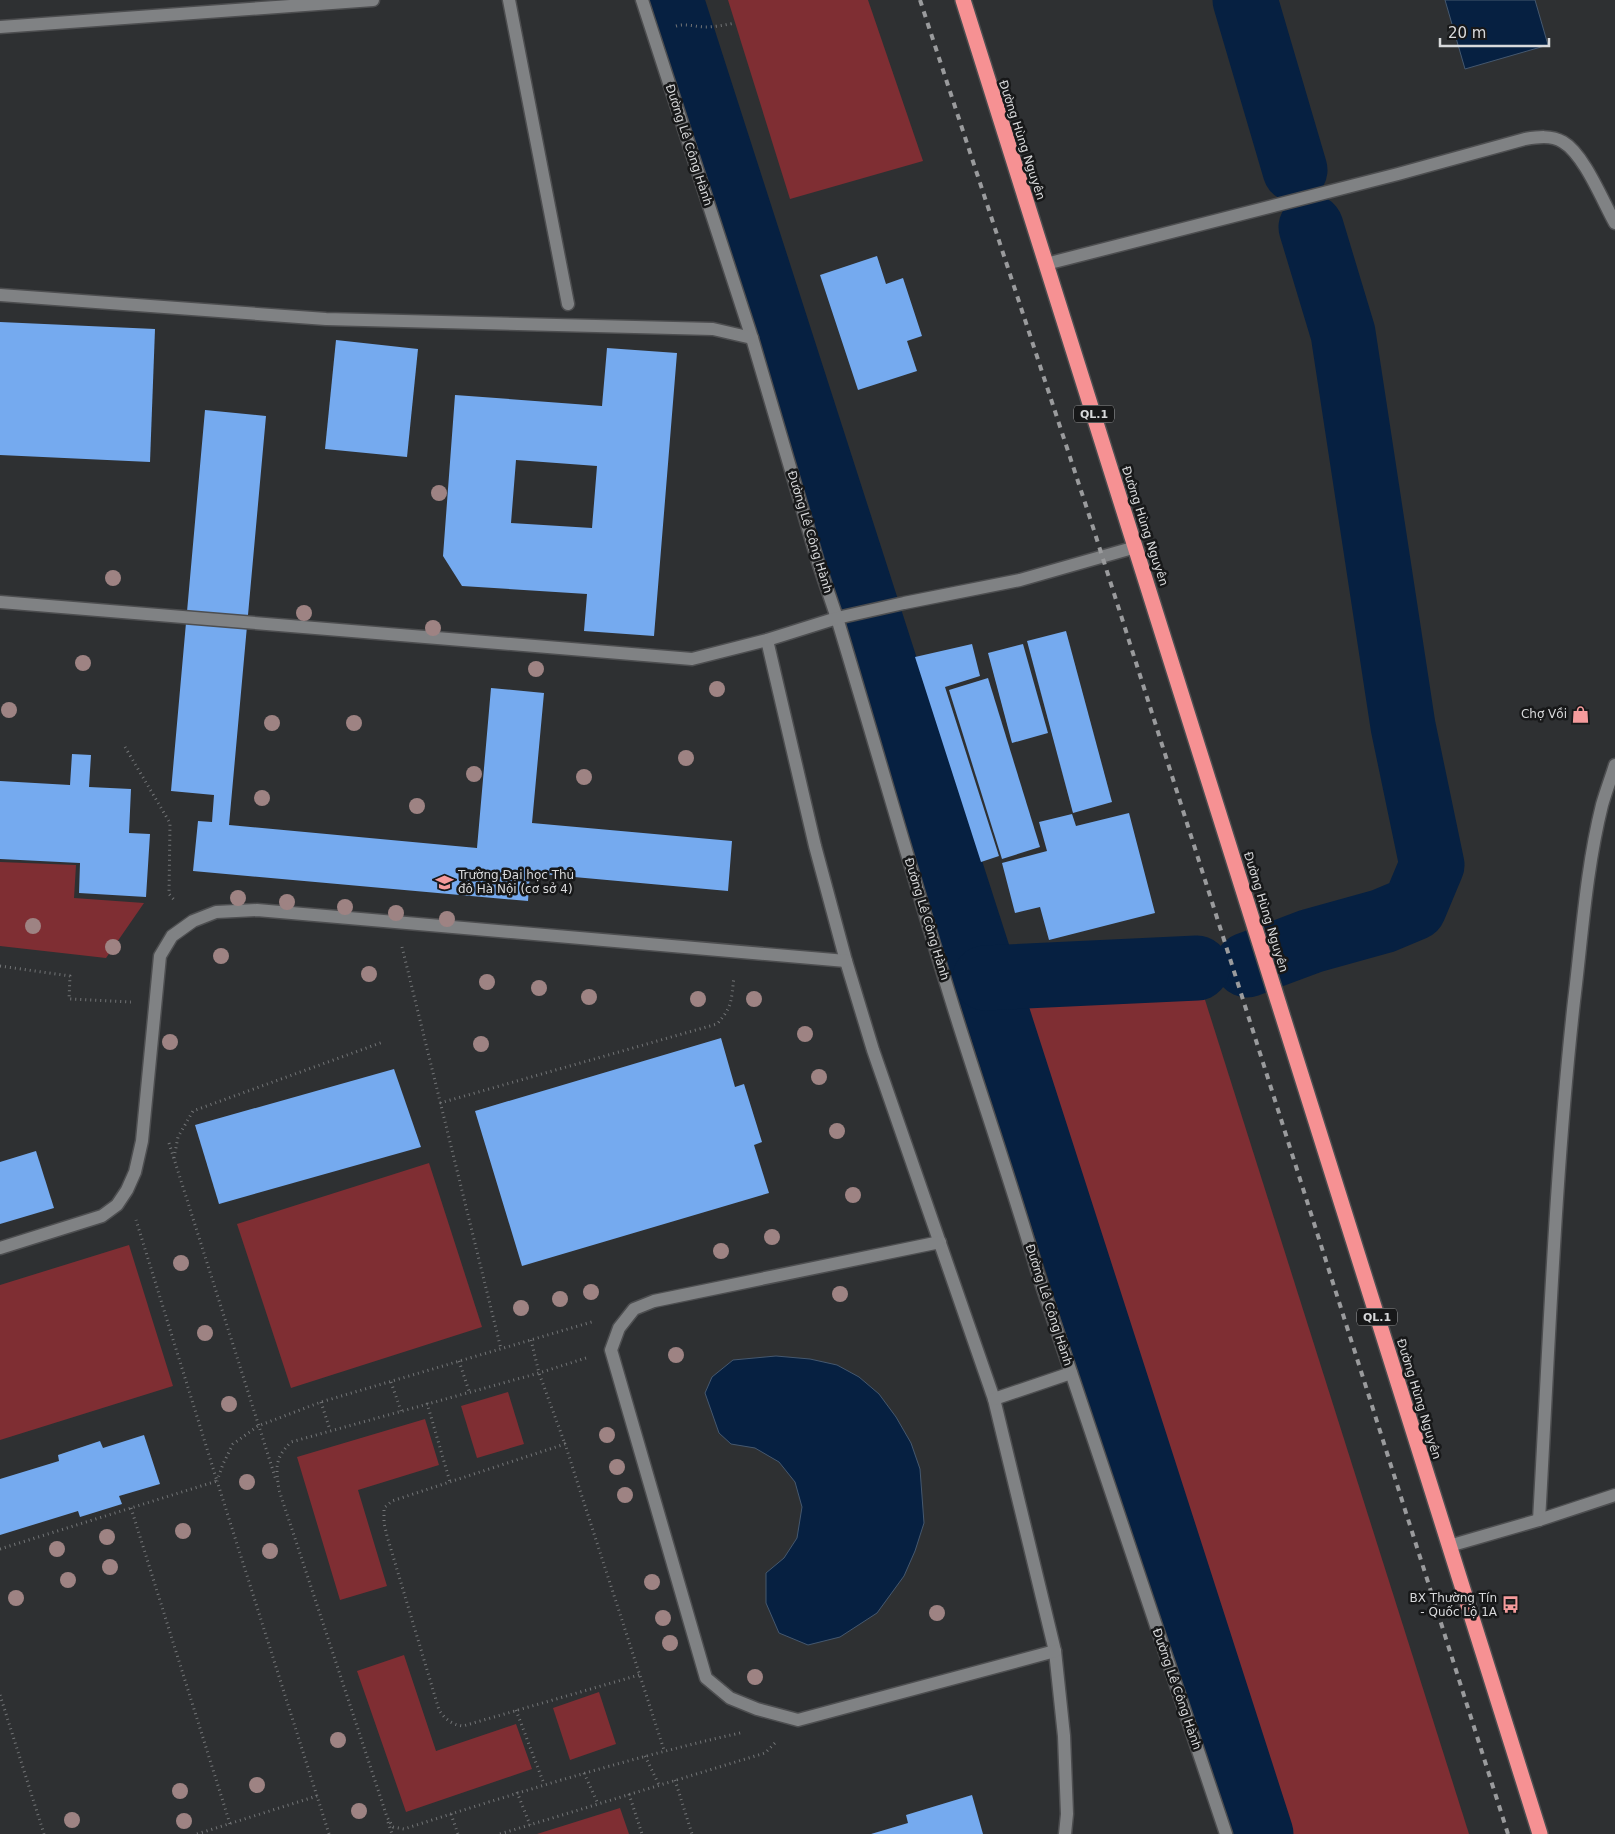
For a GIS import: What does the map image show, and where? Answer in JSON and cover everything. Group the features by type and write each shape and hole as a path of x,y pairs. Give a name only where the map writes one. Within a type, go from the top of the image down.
{"highway":[{"name":"Đường Hùng Nguyên","path":"963,0 1540,1834"}],"street":[{"path":"0,27 373,0"},
{"path":"509,0 568,304"},
{"name":"Đường Lê Công Hành","path":"642,0 752,338 977,1084 1018,1205 1038,1274 1226,1834"},
{"path":"1046,264 1398,174 1525,139 1546,136 1563,142 1580,158 1615,223"},
{"path":"0,295 326,319 713,329 752,338"},
{"path":"0,602 692,660 837,618 1020,580 1136,547"},
{"path":"766,640 815,846 846,961 873,1050 994,1399 1055,1651 1064,1736 1067,1814 1065,1834"},
{"path":"1539,1520 1567,1068 1586,894 1594,840 1602,804 1615,765"},
{"path":"0,1248 102,1216 117,1205 128,1190 135,1172 142,1142 160,956 172,936 193,921 216,912 257,910 846,961"},
{"path":"940,1242 654,1301 634,1309 618,1328 611,1350 706,1678 730,1698 757,1709 798,1720 1055,1651"},
{"path":"994,1399 1071,1372"},
{"path":"1449,1546 1539,1520 1615,1495"}],"path":[{"path":"654,34 683,24 706,27 735,23"},
{"path":"125,747 170,823 169,894 193,921"},
{"path":"396,922 501,1349"},
{"path":"440,1104 717,1024 731,1005 737,952"},
{"path":"0,966 70,976 68,999 155,1003"},
{"path":"174,1159 178,1137 193,1111 383,1042"},
{"path":"168,1141 258,1426 392,1834"},
{"path":"128,1190 217,1481 329,1834"},
{"path":"217,1481 233,1444 258,1426 321,1402 634,1309"},
{"path":"531,1340 539,1373 565,1444 664,1750"},
{"path":"279,1490 276,1467 281,1452 291,1442 539,1373 611,1350"},
{"path":"459,1361 469,1391"},
{"path":"391,1382 401,1410"},
{"path":"321,1402 330,1430"},
{"path":"427,1403 450,1482"},
{"path":"565,1444 392,1501 384,1508 384,1523 387,1536 439,1710 454,1725 463,1726 640,1675"},
{"path":"0,1549 217,1481"},
{"path":"132,1508 230,1824"},
{"path":"0,1695 44,1834"},
{"path":"516,1710 544,1784"},
{"path":"500,1834 765,1753 798,1720"},
{"path":"387,1816 393,1827 404,1829 584,1772 664,1750 750,1731"},
{"path":"645,1756 659,1785"},
{"path":"584,1772 598,1804"},
{"path":"675,1780 692,1834"},
{"path":"517,1792 530,1825"},
{"path":"629,1794 642,1834"},
{"path":"197,1834 317,1796"},
{"path":"451,1814 458,1834"}],"shaded area":[{"path":"728,0 868,0 923,161 790,199"},
{"path":"0,862 76,865 74,898 144,903 106,958 0,946"},
{"path":"1187,943 1469,1834 1287,1834 1009,1002"},
{"path":"429,1163 482,1327 291,1388 237,1224"},
{"path":"129,1245 173,1386 0,1440 0,1285"},
{"path":"508,1392 524,1444 477,1458 461,1406"},
{"path":"425,1419 439,1465 358,1490 387,1586 340,1600 297,1457"},
{"path":"404,1655 436,1751 516,1724 532,1769 406,1812 357,1671"},
{"path":"599,1692 616,1744 570,1760 553,1708"},
{"path":"620,1808 629,1834 537,1834"}],"water":[{"path":"1445,0 1535,0 1548,45 1465,69"},
{"path":"776,1356 810,1359 837,1365 859,1377 879,1394 896,1417 911,1443 920,1469 924,1523 904,1576 877,1613 840,1637 808,1645 779,1633 766,1603 766,1573 784,1558 797,1538 802,1507 795,1482 779,1462 755,1448 731,1444 719,1433 705,1393 712,1377 733,1360"}],"building":[{"path":"877,256 886,284 903,278 922,336 907,341 917,371 858,390 820,275"},
{"path":"0,322 155,329 150,462 0,455"},
{"path":"336,340 418,349 407,457 325,449"},
{"path":"607,348 677,353 654,636 584,631 587,594 462,586 443,556 455,395 602,406","holes":["516,460 597,466 592,528 511,523"]},
{"path":"205,410 266,416 229,825 477,848 491,688 544,693 532,823 732,841 728,891 530,873 528,901 193,871 198,821 212,822 214,795 171,791"},
{"path":"1066,631 1112,802 1073,813 1027,641"},
{"path":"972,644 980,676 945,687 999,856 981,862 915,657"},
{"path":"1023,644 1048,733 1012,743 988,653"},
{"path":"988,678 1040,847 1002,859 949,690"},
{"path":"72,754 91,755 89,787 131,789 129,833 150,834 146,897 79,893 80,863 0,859 0,781 70,785"},
{"path":"1129,813 1155,913 1049,940 1040,907 1015,913 1002,863 1047,851 1039,822 1072,814 1076,826"},
{"path":"721,1038 735,1087 744,1084 762,1142 754,1145 769,1193 522,1266 475,1111"},
{"path":"394,1069 421,1147 219,1204 195,1125"},
{"path":"36,1151 54,1208 0,1224 0,1162"},
{"path":"144,1435 160,1484 119,1496 122,1504 80,1517 78,1511 0,1535 0,1479 59,1461 58,1455 100,1441 103,1448"},
{"path":"972,1795 983,1834 871,1834 908,1823 906,1815"}],"waterway":[{"path":"671,0 1261,1834"},
{"path":"1245,0 1295,170"},
{"path":"1247,965 1311,941 1383,921 1414,908 1432,865 1403,726 1343,333 1311,227"},
{"path":"985,978 1197,968"}],"railway":[{"path":"920,0 1091,521 1508,1834"}],"place":[{"name":"Chợ Vồi","path":"1581,714"},
{"name":"Trường Đại học Thủ đô Hà Nội (cơ sở 4)","path":"444,882"},
{"name":"BX Thường Tín - Quốc Lộ 1A","path":"1511,1605"}]}
